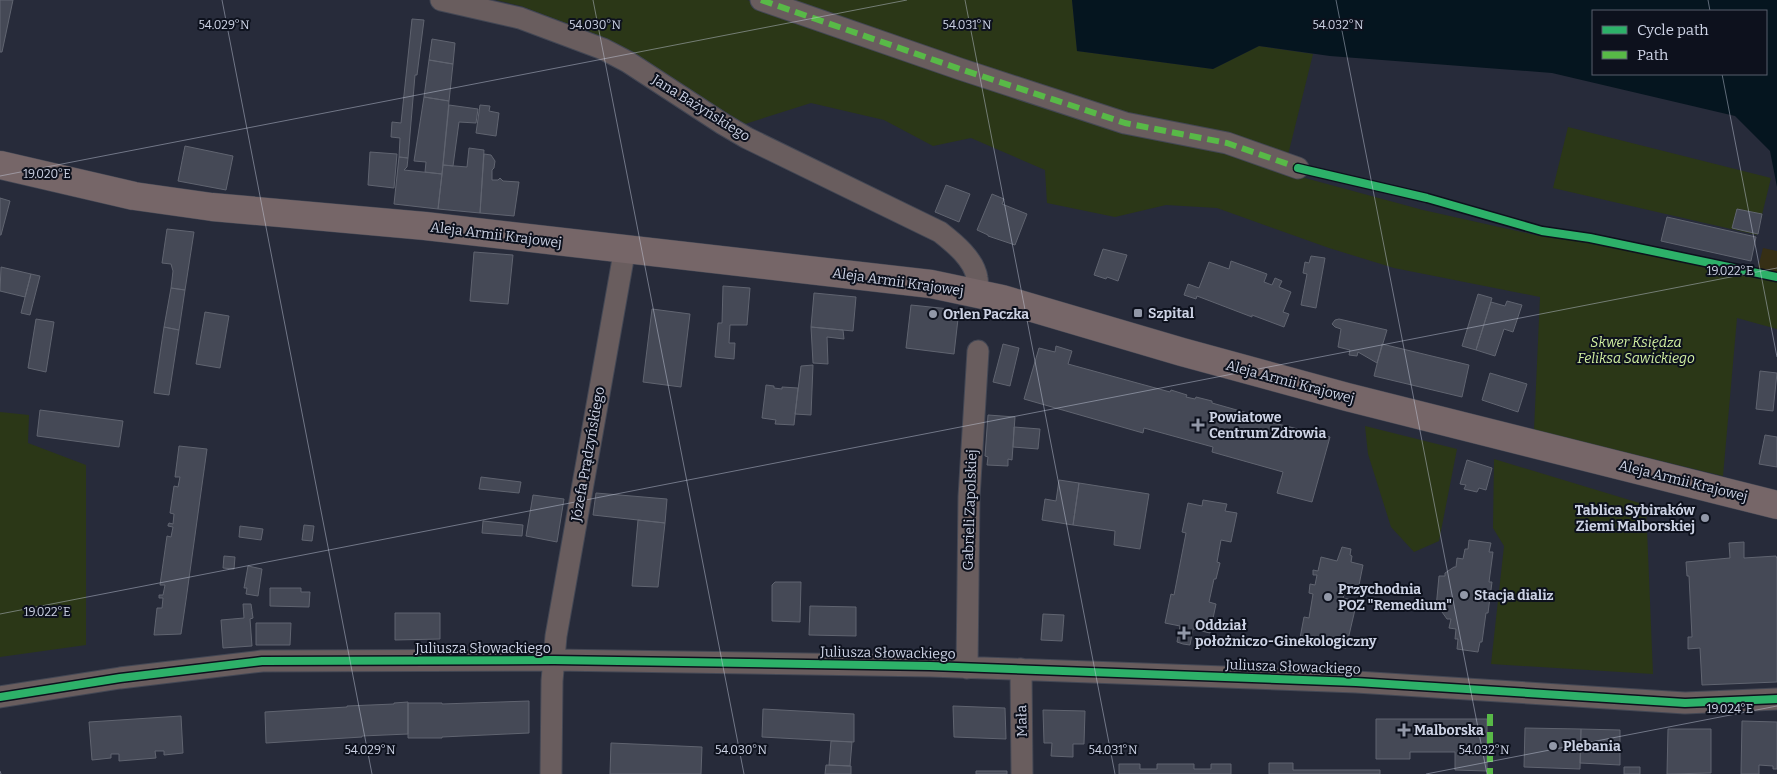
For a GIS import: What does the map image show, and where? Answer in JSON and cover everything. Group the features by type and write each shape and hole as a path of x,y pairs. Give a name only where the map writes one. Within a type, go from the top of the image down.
{"main road":[{"name":"Aleja Armii Krajowej","path":"0,165 134,196 212,207 425,226 931,284 1002,299 1182,352 1347,397 1777,505"}],"street":[{"name":"Jana Bażyńskiego","path":"441,0 520,18 603,49 628,62 747,138 940,232 958,248 973,268 977,278 977,294"},
{"path":"761,0 960,69 1125,123 1228,142 1298,168"},
{"name":"Józefa Prądzyńskiego","path":"551,774 556,636 625,248"},
{"name":"Gabrieli Zapolskiej","path":"967,668 969,497 978,352"},
{"name":"Juliusza Słowackiego","path":"0,697 120,678 262,661 554,660 1021,669 1356,682 1685,703 1777,699"},
{"name":"Mała","path":"1021,669 1022,774"}],"green space":[{"name":"Skwer Księdza Feliksa Sawickiego","path":"496,0 747,0 834,31 1227,149 1294,175 1423,210 1540,236 1542,231 1777,279 1777,329 1737,318 1723,476 1534,430 1540,297 1394,268 1329,248 1217,208 1166,205 1115,217 1047,203 1045,170 971,138 933,146 884,120 811,103 745,124 606,38 521,6"},
{"path":"778,0 1072,0 1077,51 1213,69 1259,46 1313,54 1288,155 1127,117"},
{"path":"1568,127 1771,178 1757,235 1553,188"},
{"path":"0,412 29,415 28,443 86,465 86,645 0,657"},
{"path":"1365,426 1457,449 1439,541 1414,552 1391,527 1368,454"},
{"path":"1494,459 1646,505 1653,674 1491,664 1504,546 1493,528"}],"sand":[{"path":"1763,248 1777,251 1777,273 1758,268"}],"water":[{"path":"1072,0 1777,0 1777,187 1770,151 1735,116 1552,73 1330,56 1259,46 1213,69 1077,51"}],"building":[{"path":"0,0 13,0 2,52 0,52"},
{"path":"412,19 424,20 417,75 415,75 408,158 399,157 400,138 391,137 392,122 401,123"},
{"path":"432,39 455,43 453,64 429,60"},
{"path":"429,60 453,64 449,101 424,97"},
{"path":"424,97 449,101 442,174 425,172 426,162 414,161"},
{"path":"449,105 478,109 476,123 459,122 453,166 443,165"},
{"path":"480,105 490,106 489,111 499,113 496,136 476,133"},
{"path":"185,146 233,156 226,190 178,181"},
{"path":"469,148 484,150 480,213 438,209 443,165 467,167"},
{"path":"370,152 397,154 394,188 368,185"},
{"path":"484,154 491,155 495,161 492,170 492,180 500,178 503,181 519,182 514,216 480,213"},
{"path":"399,157 408,158 407,167 404,170 442,174 438,209 394,204"},
{"path":"946,185 970,194 959,222 935,212"},
{"path":"992,194 1004,199 1002,204 1027,214 1015,245 988,236 977,230"},
{"path":"0,198 10,201 1,235 0,235"},
{"path":"1737,209 1762,214 1758,234 1732,228"},
{"path":"1667,217 1756,237 1751,261 1661,241"},
{"path":"167,229 194,232 185,290 171,288 173,271 171,264 162,263"},
{"path":"1103,249 1127,255 1118,281 1094,275"},
{"path":"474,252 513,255 508,304 470,301"},
{"path":"1311,256 1325,258 1316,308 1301,305 1307,274 1303,273 1305,262 1309,263"},
{"path":"1231,261 1267,274 1264,282 1272,285 1275,278 1282,281 1279,287 1291,292 1283,312 1289,314 1284,327 1197,296 1196,299 1184,295 1188,284 1199,288 1209,262 1229,269"},
{"path":"1,267 31,274 25,297 0,291"},
{"path":"31,274 40,276 30,315 21,313"},
{"path":"723,286 750,288 747,325 730,325 729,343 735,343 734,359 715,357 718,323 722,323"},
{"path":"171,288 185,290 179,330 164,327"},
{"path":"814,293 856,297 853,331 811,327"},
{"path":"1478,294 1492,298 1476,350 1462,346"},
{"path":"1507,301 1522,305 1513,332 1504,329 1495,356 1476,350 1491,302 1505,306"},
{"path":"911,305 959,310 954,354 906,348"},
{"path":"652,309 690,314 681,387 643,382"},
{"path":"205,312 229,316 220,368 196,364"},
{"path":"36,319 54,322 46,372 28,368"},
{"path":"1339,319 1387,330 1377,363 1358,352 1357,356 1349,355 1350,350 1338,347 1341,329 1332,324 1335,320"},
{"path":"164,327 179,330 169,395 154,393"},
{"path":"811,327 843,330 844,339 827,337 828,364 813,363"},
{"path":"1003,344 1019,348 1010,386 993,382"},
{"path":"1382,344 1469,365 1462,397 1374,376"},
{"name":"Powiatowe Centrum Zdrowia","path":"1056,346 1072,351 1068,364 1170,392 1171,390 1187,395 1186,397 1195,399 1196,397 1212,401 1212,403 1258,416 1258,419 1330,437 1312,502 1277,493 1283,472 1212,452 1213,447 1144,428 1143,433 1024,399 1039,348 1055,352"},
{"path":"813,365 811,415 795,414 801,366"},
{"path":"1760,371 1777,373 1773,411 1756,409"},
{"path":"1490,373 1527,384 1518,412 1482,400"},
{"path":"766,385 782,389 782,387 798,388 794,425 775,424 776,420 762,418"},
{"path":"40,410 123,421 119,447 37,436"},
{"path":"988,415 1015,417 1012,460 1008,459 1008,466 987,465 988,457 985,456"},
{"path":"1014,427 1040,429 1038,449 1013,447"},
{"path":"1765,435 1777,437 1777,467 1759,464"},
{"path":"179,446 207,449 181,634 154,635 157,608 162,608 163,598 159,598 159,595 163,595 165,585 160,585 167,536 171,537 173,527 168,525 169,523 173,524 174,514 170,513 174,486 178,487 180,477 175,477"},
{"path":"1467,460 1492,468 1486,490 1479,488 1477,492 1464,489 1466,485 1460,484"},
{"path":"481,477 521,482 519,493 479,489"},
{"path":"1059,480 1079,483 1073,525 1042,520 1045,499 1056,501"},
{"path":"1079,483 1149,494 1140,549 1114,545 1115,531 1073,525"},
{"path":"596,493 667,499 665,523 593,515"},
{"path":"533,495 564,499 557,542 526,536"},
{"path":"1203,500 1227,504 1225,511 1237,513 1231,542 1221,540 1217,562 1220,563 1209,602 1216,604 1210,633 1193,629 1190,645 1177,642 1180,626 1165,623 1171,594 1174,595 1186,533 1182,532 1188,503 1202,506"},
{"path":"638,520 665,523 658,587 632,586"},
{"path":"483,521 523,525 522,536 482,533"},
{"path":"304,525 314,526 312,541 302,540"},
{"path":"240,526 263,529 261,540 239,537"},
{"name":"Stacja dializ","path":"1469,540 1491,543 1489,552 1493,552 1489,582 1492,582 1488,613 1486,613 1482,642 1480,642 1478,652 1457,649 1456,629 1449,628 1451,619 1447,619 1442,612 1442,608 1436,608 1439,576 1445,576 1445,573 1456,567 1457,558 1463,559 1465,549 1468,549"},
{"path":"1744,542 1744,558 1776,556 1777,559 1777,682 1702,685 1700,648 1688,649 1688,637 1692,637 1689,576 1687,576 1686,562 1730,558 1729,543"},
{"name":"Przychodnia POZ \"Remedium\"","path":"1342,547 1351,549 1351,562 1363,565 1357,595 1345,592 1343,598 1357,601 1346,648 1300,638 1304,617 1309,618 1313,594 1309,593 1310,584 1315,585 1317,575 1313,575 1313,570 1318,571 1321,557 1337,561"},
{"path":"224,556 235,557 234,569 223,568"},
{"path":"248,566 262,569 258,596 246,594 247,588 244,588"},
{"path":"775,582 801,582 800,622 772,621 772,585"},
{"path":"270,588 301,588 301,592 310,592 309,607 270,606"},
{"path":"243,604 251,604 253,618 250,619 252,646 223,648 221,620 244,618"},
{"path":"810,606 856,607 856,636 809,635"},
{"path":"395,613 440,613 440,639 395,640"},
{"path":"1043,614 1064,615 1062,641 1041,640"},
{"path":"256,623 291,623 290,645 256,645"},
{"path":"529,701 529,733 408,738 408,703 442,704"},
{"path":"408,702 408,734 266,743 265,712"},
{"path":"953,706 1005,708 1006,739 954,737"},
{"path":"763,709 854,714 854,742 762,737"},
{"path":"1043,710 1085,711 1084,744 1073,744 1073,757 1051,756 1052,743 1044,743"},
{"path":"181,716 183,753 164,755 164,751 155,751 156,758 119,761 119,754 111,754 111,758 92,760 89,722"},
{"path":"1376,719 1487,719 1487,771 1455,770 1455,752 1410,752 1410,759 1376,759"},
{"path":"1742,721 1777,722 1777,769 1773,769 1773,766 1759,765 1759,774 1741,774"},
{"name":"Plebania","path":"1525,728 1581,729 1580,769 1524,767"},
{"path":"1581,729 1620,730 1620,765 1580,763"},
{"path":"1668,729 1711,729 1711,773 1667,774"},
{"path":"831,741 852,742 850,766 829,765"},
{"path":"611,743 702,747 701,774 610,774"},
{"path":"1269,763 1293,763 1293,770 1380,770 1380,774 1269,774"},
{"path":"1119,764 1140,764 1140,769 1157,769 1157,764 1194,764 1194,769 1211,769 1211,764 1231,764 1231,774 1119,774"},
{"path":"826,765 851,766 851,774 825,774"},
{"path":"1624,767 1640,767 1640,774 1624,774"},
{"path":"976,771 1007,771 1007,774 976,774"}],"marked path":[{"path":"761,0 960,69 1125,123 1227,143 1302,169"},
{"path":"1490,714 1490,774"}],"cycle path":[{"path":"1298,168 1427,198 1542,231 1590,238 1777,277"},
{"path":"0,697 120,678 262,661 554,660 930,666 1356,682 1685,703 1777,699"}],"place":[{"name":"Szpital","path":"1138,313"},
{"name":"Orlen Paczka","path":"933,314"},
{"name":"Powiatowe Centrum Zdrowia","path":"1198,425"},
{"name":"Tablica Sybiraków Ziemi Malborskiej","path":"1705,518"},
{"name":"Stacja dializ","path":"1464,595"},
{"name":"Przychodnia POZ \"Remedium\"","path":"1328,597"},
{"name":"Oddział położniczo-Ginekologiczny","path":"1184,633"},
{"name":"Malborska","path":"1404,730"},
{"name":"Plebania","path":"1553,746"}]}
